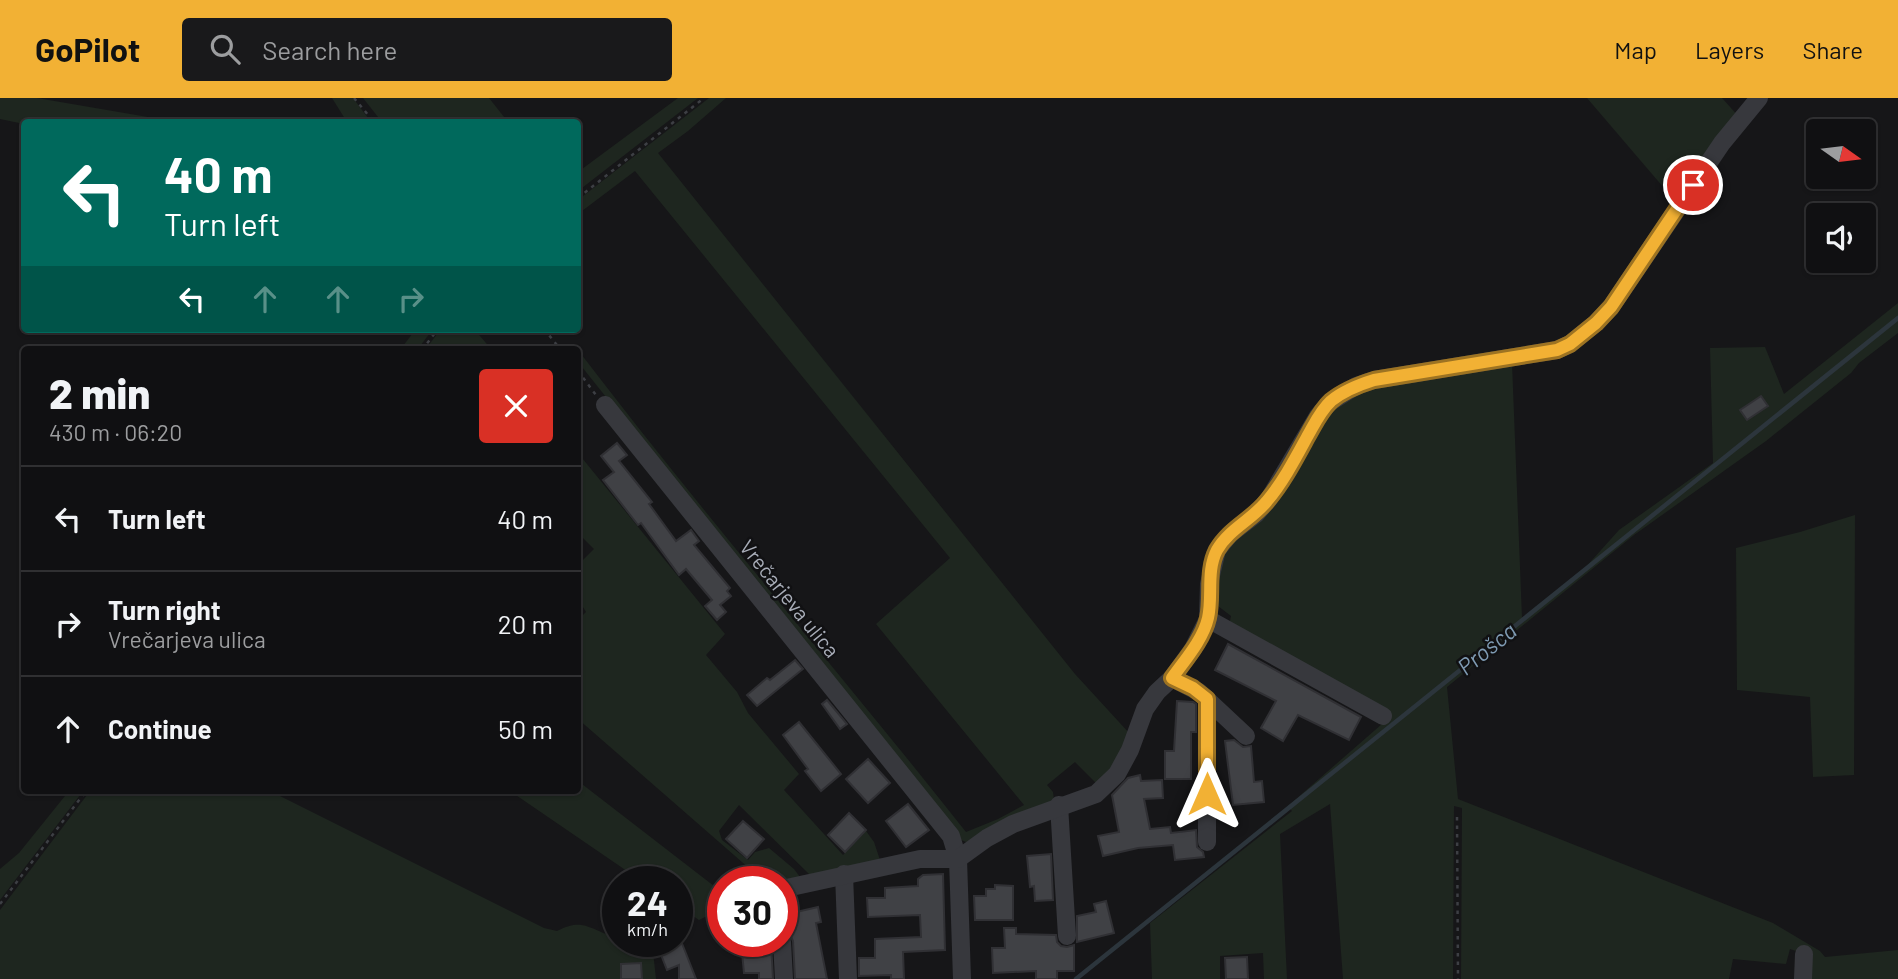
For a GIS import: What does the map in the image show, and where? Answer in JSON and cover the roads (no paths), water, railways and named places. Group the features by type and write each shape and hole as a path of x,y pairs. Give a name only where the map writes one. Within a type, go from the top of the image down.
{"street":[{"path":"798,885 920,859 958,859 1004,828 1059,805 1096,794 1106,787 1117,774 1130,750 1145,709 1193,649 1208,619 1209,584 1217,550 1230,534 1256,514 1269,499 1318,416 1329,403 1356,386 1374,380 1557,350 1570,344 1596,323 1640,267 1722,143 1759,98"},
{"name":"Vrečarjeva ulica","path":"605,405 951,836 958,859 962,979"},
{"path":"1208,619 1383,716"},
{"path":"1172,678 1193,688 1246,736"},
{"path":"1207,699 1207,842"},
{"path":"1059,805 1067,936"},
{"path":"844,874 848,979"},
{"path":"1803,979 1804,954"},
{"path":"783,957 784,979"}],"waterway":[{"name":"Prošca","path":"1076,979 1898,318"}]}
